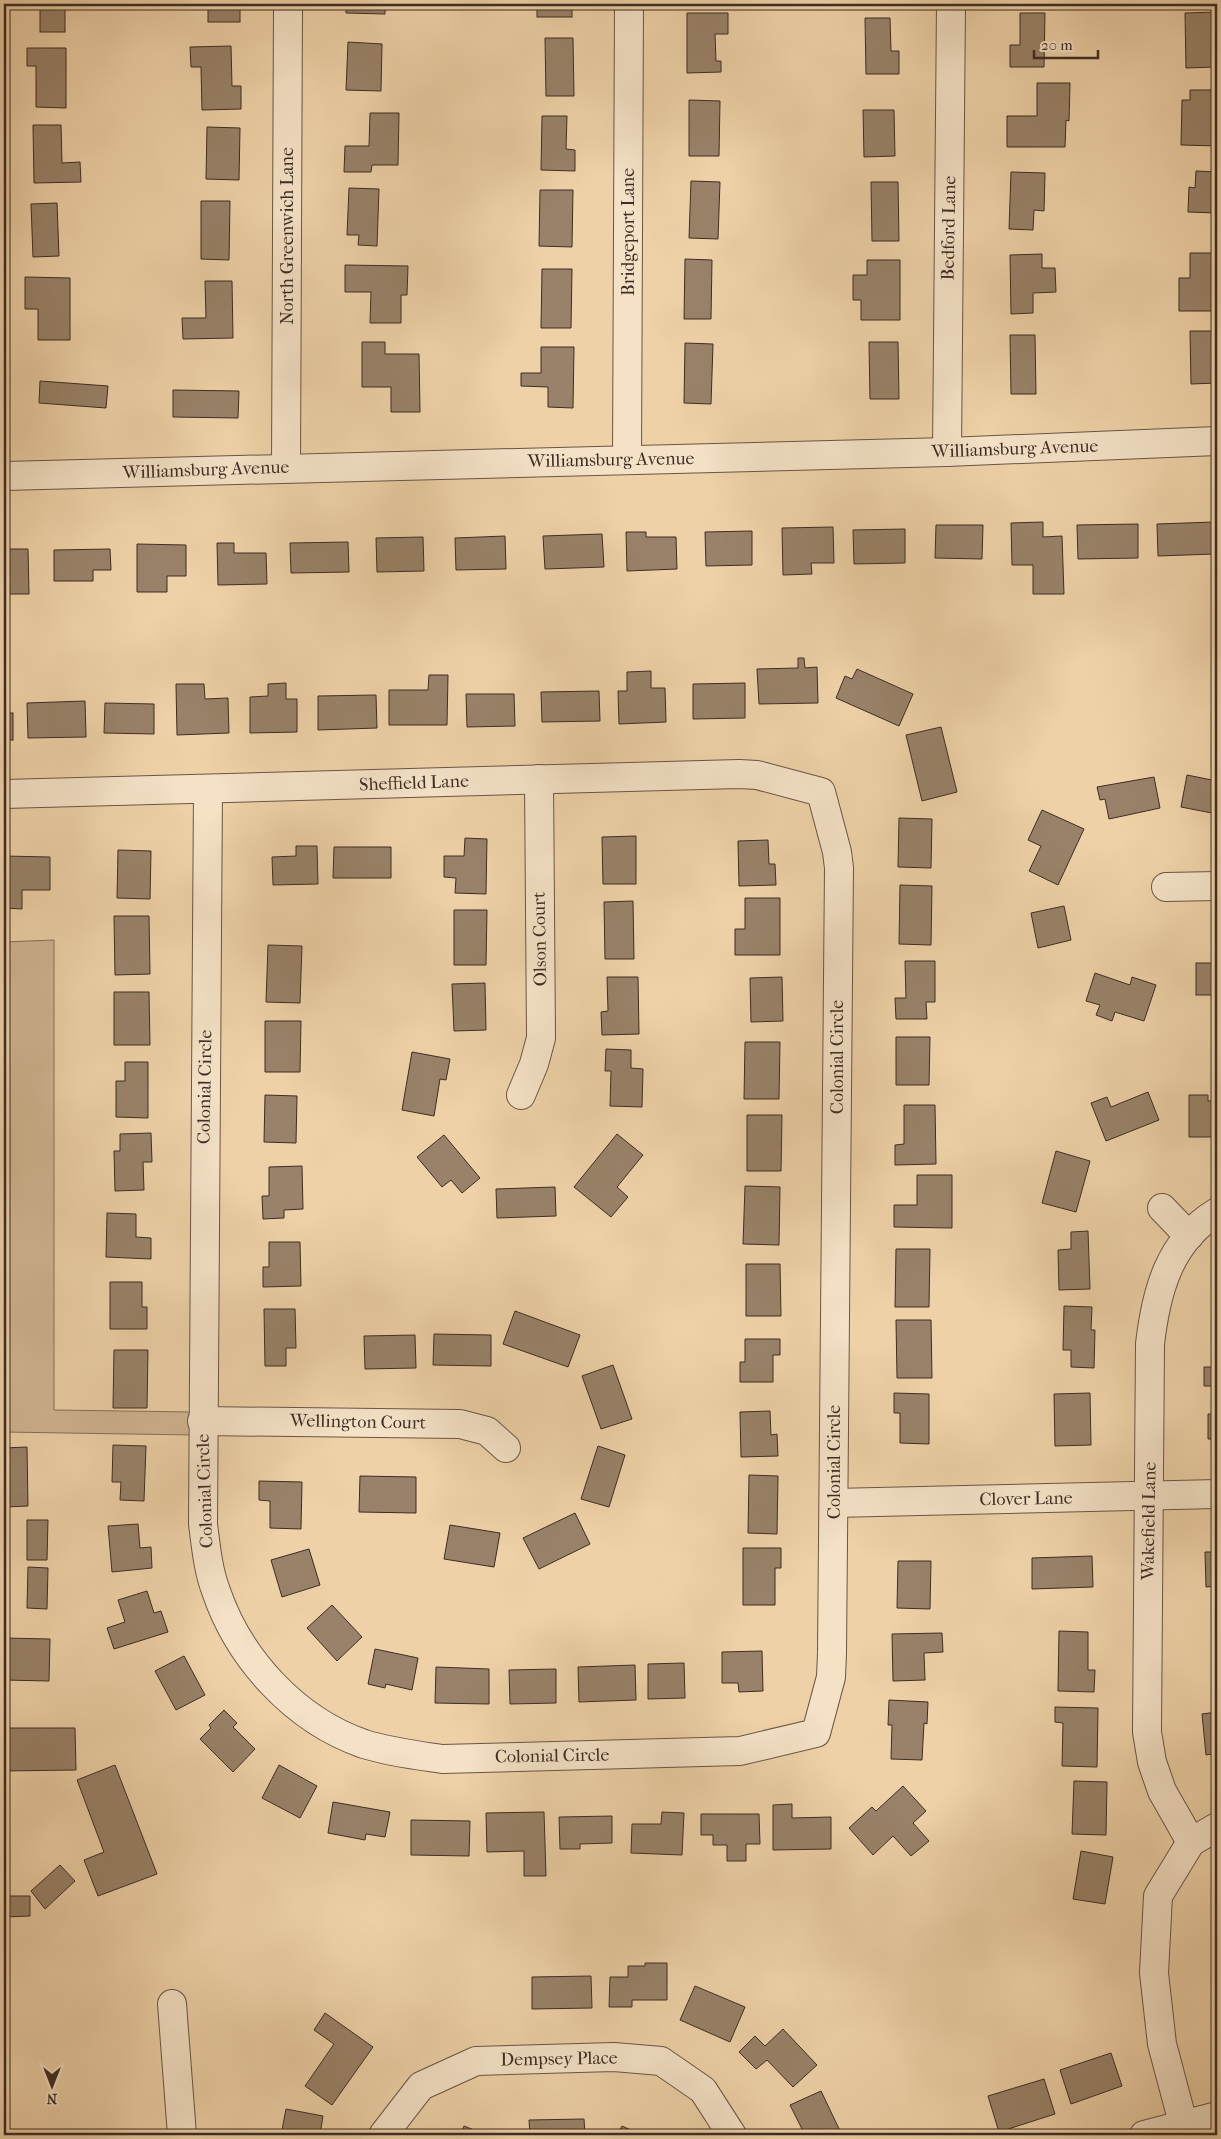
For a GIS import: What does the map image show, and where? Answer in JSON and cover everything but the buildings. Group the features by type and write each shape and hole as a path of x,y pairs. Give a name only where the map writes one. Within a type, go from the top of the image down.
{"street":[{"name":"North Greenwich Lane","path":"286,468 288,4"},
{"name":"Bridgeport Lane","path":"627,460 629,4"},
{"name":"Bedford Lane","path":"947,452 951,4"},
{"name":"Williamsburg Avenue","path":"4,476 947,452 1217,441"},
{"name":"Sheffield Lane","path":"4,794 208,790 539,779 757,775 822,792"},
{"name":"Olson Court","path":"521,1095 534,1064 541,1038 539,779"},
{"name":"Colonial Circle","path":"208,790 202,1421 203,1524 207,1557 216,1591 231,1625 250,1658 274,1686 301,1709 333,1729 362,1743 405,1754 442,1759 740,1751 816,1733 831,1677 839,868 837,852 822,792"},
{"path":"1166,887 1217,886"},
{"path":"1162,1208 1189,1236"},
{"name":"Wakefield Lane","path":"1191,1842 1162,1791 1152,1762 1147,1732 1150,1344 1154,1309 1164,1275 1189,1236 1217,1212"},
{"name":"Wellington Court","path":"202,1421 460,1424 487,1431 506,1448"},
{"name":"Clover Lane","path":"834,1503 1217,1494"},
{"path":"1183,2124 1162,2044 1154,1972 1158,1896 1191,1842 1217,1827"},
{"path":"172,2004 182,2135"},
{"name":"Dempsey Place","path":"383,2135 421,2086 476,2061 614,2057 661,2061 703,2090 732,2135"},
{"path":"1144,2135 1217,2116"}],"shaded area":[{"path":"54,940 54,1410 191,1412 193,1435 4,1432 4,942"}]}
